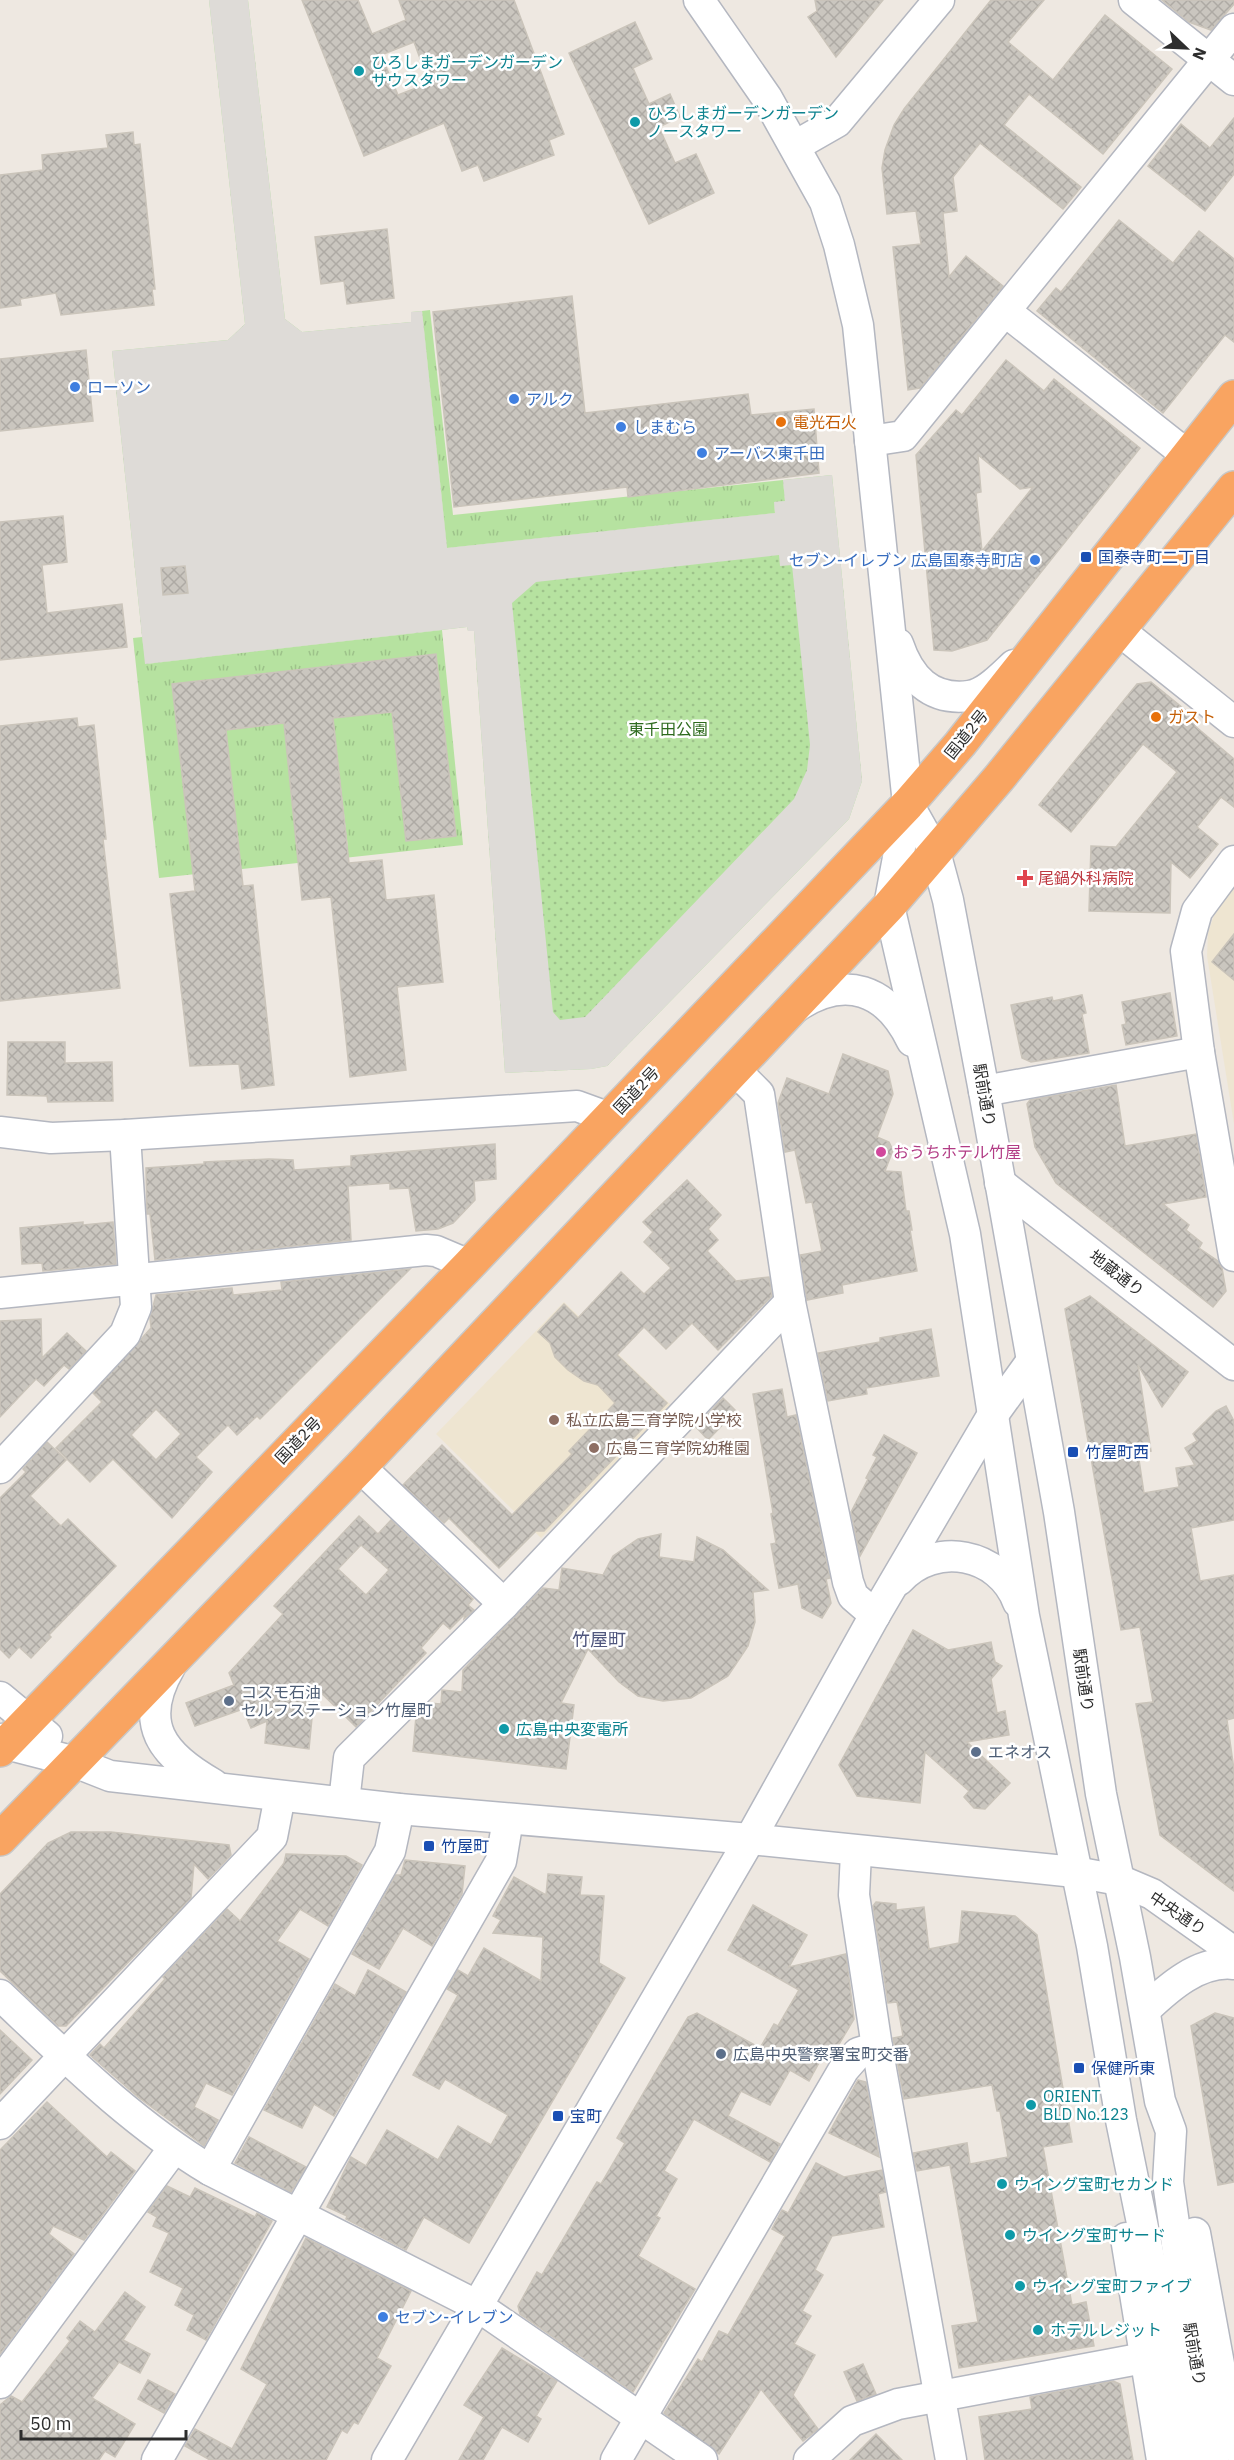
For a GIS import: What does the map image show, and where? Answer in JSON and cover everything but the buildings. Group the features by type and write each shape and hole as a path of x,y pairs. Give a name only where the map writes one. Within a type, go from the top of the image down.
{"highway":[{"name":"国道2号","path":"2,1744 469,1265 908,804 960,744 1234,398"},
{"path":"0,1839 72,1761 360,1467 889,906 1120,631 1234,488"}],"street":[{"path":"699,0 732,44 795,146 825,202 839,245 858,325 908,804 889,906 965,1234 1024,1616 1092,1946 1121,2120 1158,2301 1186,2460"},
{"path":"795,146 837,123 939,0"},
{"path":"1134,0 1234,80"},
{"path":"870,441 903,436 1234,29"},
{"path":"1005,311 1187,455"},
{"path":"887,609 903,659 918,682 942,695 970,696 993,685 1039,642"},
{"path":"1120,631 1234,722"},
{"name":"駅前通り","path":"908,804 935,852 948,900 984,1091 1059,1512 1101,1794 1160,2101 1171,2131 1168,2182 1185,2300 1214,2460"},
{"path":"1234,861 1197,911 1186,951 1199,1052 1234,1256"},
{"path":"787,1013 813,995 839,988 866,992 889,1005 905,1026 926,1068"},
{"path":"984,1091 1199,1052"},
{"path":"735,1070 759,1094 790,1302 848,1582 854,1596 882,1603"},
{"path":"0,1132 51,1138 125,1135 577,1106 610,1118"},
{"path":"0,1468 126,1334 136,1307 136,1281 125,1135"},
{"name":"地蔵通り","path":"1000,1183 1234,1365"},
{"path":"0,1293 426,1250 435,1251 469,1265"},
{"path":"344,1802 349,1758 504,1604 790,1302"},
{"path":"387,2460 750,1839 882,1603 992,1416 1031,1362"},
{"path":"360,1467 504,1604"},
{"path":"882,1603 909,1569 936,1557 965,1556 993,1567 1013,1589 1024,1616"},
{"path":"178,1654 155,1700 156,1725 167,1751 187,1770 217,1787"},
{"path":"0,1696 28,1718 72,1761"},
{"name":"中央通り","path":"2,1744 72,1761 110,1776 399,1809 750,1839 856,1852 1076,1872 1119,1880 1152,1894 1234,1952"},
{"path":"0,2124 272,1837 280,1796"},
{"path":"210,2170 390,1851 399,1809"},
{"path":"157,2460 501,1861 508,1819"},
{"path":"856,1852 854,1895 877,2047 951,2460"},
{"path":"1144,2010 1165,1991 1204,1967 1234,1964"},
{"path":"0,1995 65,2056 174,2148 210,2170 298,2212 476,2305 702,2460"},
{"path":"616,2460 844,2069 858,2052 877,2047"},
{"path":"1121,2120 1119,2190 1162,2460"},
{"path":"1171,2131 1185,2178 1234,2446"},
{"path":"0,2383 174,2148"},
{"path":"809,2460 852,2421 898,2404 940,2394 1144,2358"}],"shaded area":[{"name":"東千田公園","path":"209,0 248,0 285,319 302,332 411,322 411,312 422,311 447,548 775,513 774,502 785,501 783,480 832,475 862,781 849,819 607,1066 591,1069 505,1073 474,631 468,631 467,627 145,664 112,351 228,340 245,324","holes":["779,555 780,566 792,565 810,745 807,770 794,799 585,1017 560,1020 553,1012 512,603 536,582","185,566 188,592 163,595 161,568"]},
{"path":"1234,883 1234,1124 1207,956 1208,933 1214,915"},
{"name":"私立広島三育学院小学校","path":"564,1302 672,1406 541,1538 436,1434"}],"green space":[{"name":"東千田公園","path":"209,0 248,0 285,319 302,332 411,322 411,312 422,311 447,548 775,513 774,502 785,501 783,480 832,475 862,781 849,819 607,1066 591,1069 505,1073 474,631 468,631 467,627 145,664 112,351 228,340 245,324"},
{"path":"430,310 453,515 783,480 785,501 774,502 775,513 447,548 422,311"},
{"path":"442,630 463,845 159,878 133,638 142,637 146,664","holes":["435,654 456,836 406,841 392,712 333,718 348,848 299,853 302,721 226,730"]}],"place":[{"name":"ひろしまガーデンガーデン サウスタワー","path":"359,71"},
{"name":"ひろしまガーデンガーデン ノースタワー","path":"635,122"},
{"name":"ローソン","path":"75,387"},
{"name":"アルク","path":"514,399"},
{"name":"電光石火","path":"781,422"},
{"name":"しまむら","path":"621,427"},
{"name":"アーバス東千田","path":"702,453"},
{"name":"国泰寺町二丁目","path":"1086,557"},
{"name":"セブン-イレブン 広島国泰寺町店","path":"1035,560"},
{"name":"ガスト","path":"1156,717"},
{"name":"尾鍋外科病院","path":"1025,878"},
{"name":"おうちホテル竹屋","path":"881,1152"},
{"name":"私立広島三育学院小学校","path":"554,1420"},
{"name":"広島三育学院幼稚園","path":"594,1448"},
{"name":"竹屋町西","path":"1073,1452"},
{"name":"コスモ石油 セルフステーション竹屋町","path":"229,1701"},
{"name":"広島中央変電所","path":"504,1729"},
{"name":"エネオス","path":"976,1752"},
{"name":"竹屋町","path":"429,1846"},
{"name":"広島中央警察署宝町交番","path":"721,2054"},
{"name":"保健所東","path":"1079,2068"},
{"name":"ORIENT BLD No.123","path":"1031,2105"},
{"name":"宝町","path":"558,2116"},
{"name":"ウイング宝町セカンド","path":"1002,2184"},
{"name":"ウイング宝町サード","path":"1010,2235"},
{"name":"ウイング宝町ファイブ","path":"1020,2286"},
{"name":"セブン-イレブン","path":"383,2317"},
{"name":"ホテルレジット","path":"1038,2330"}],"district":[{"name":"竹屋町","path":"599,1640"}]}
